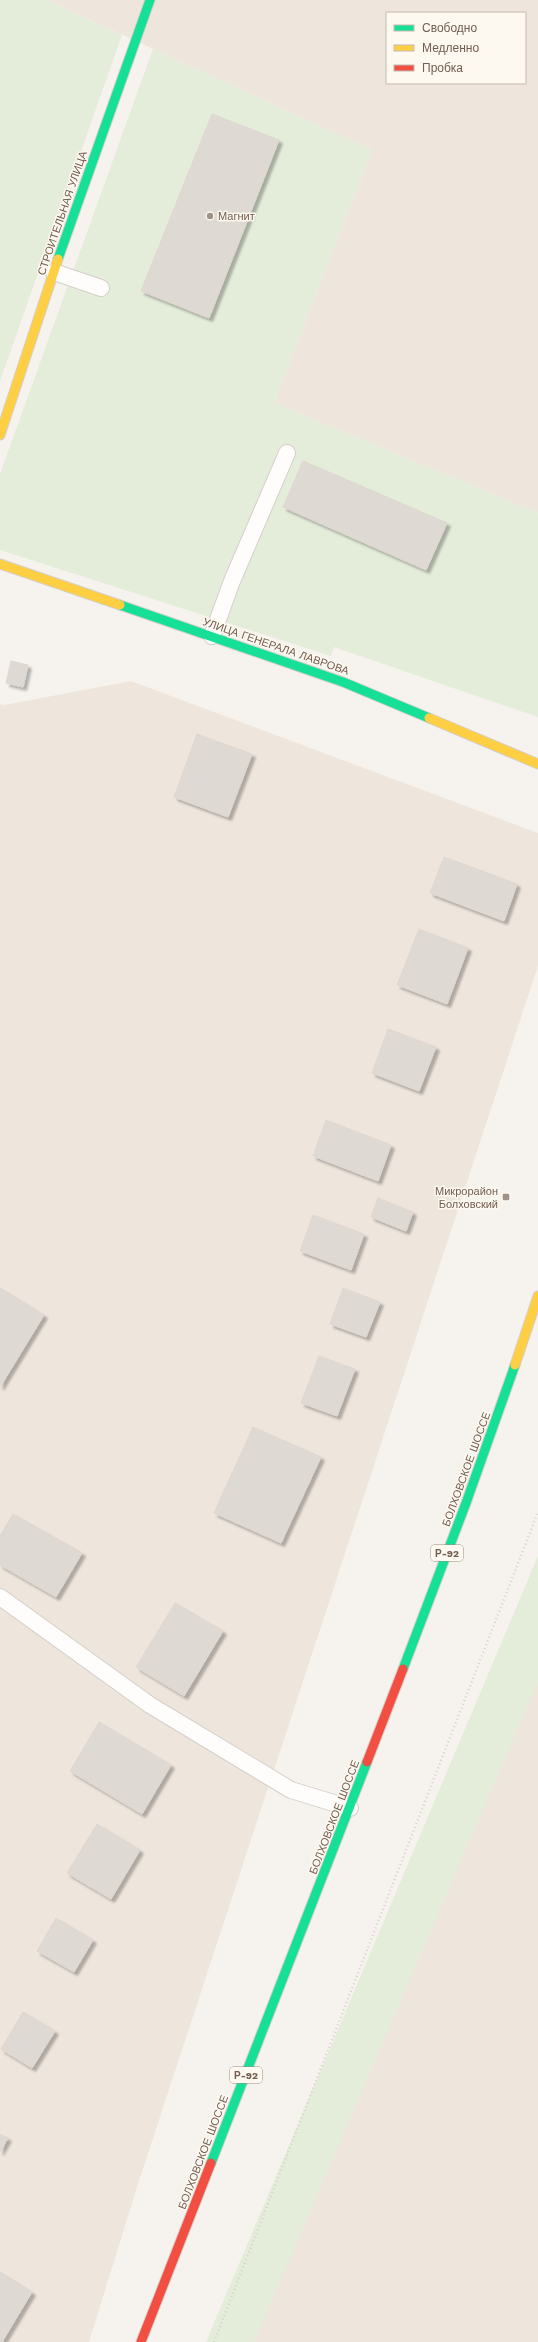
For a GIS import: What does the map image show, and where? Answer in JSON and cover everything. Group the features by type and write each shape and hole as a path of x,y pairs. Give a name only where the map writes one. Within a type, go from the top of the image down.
{"main road":[{"name":"СТРОИТЕЛЬНАЯ УЛИЦА","path":"0,435 82,187 150,0"},
{"name":"УЛИЦА ГЕНЕРАЛА ЛАВРОВА","path":"0,564 343,682 538,764"},
{"name":"БОЛХОВСКОЕ ШОССЕ","path":"140,2342 350,1808 465,1507 511,1381 538,1296"}],"lane":[{"path":"54,272 102,288"},
{"path":"212,636 232,582 287,453"},
{"path":"0,1597 157,1709 291,1790 350,1808"}],"path":[{"path":"214,2342 538,1512"}],"shaded area":[{"path":"47,0 538,0 538,513 274,403 372,150"},
{"path":"131,681 538,833 538,966 139,2181 89,2342 0,2342 0,704 4,705"},
{"path":"538,1586 538,2342 226,2342"}],"green space":[{"path":"0,0 47,0 122,35 0,381"},
{"path":"153,49 372,150 274,403 538,513 538,717 334,647 331,656 0,550 0,474"},
{"path":"538,1556 538,1682 254,2342 206,2342"}],"building":[{"name":"Магнит","path":"212,114 279,140 209,318 141,291"},
{"path":"303,461 447,523 426,570 283,507"},
{"path":"11,661 28,665 23,687 6,683"},
{"path":"197,734 252,754 228,817 174,797"},
{"path":"444,857 517,884 504,921 430,893"},
{"path":"419,929 468,948 447,1004 397,985"},
{"path":"388,1029 436,1047 419,1091 372,1073"},
{"path":"326,1120 391,1145 378,1181 313,1156"},
{"path":"378,1198 413,1212 406,1231 371,1217"},
{"path":"313,1215 364,1234 351,1270 300,1251"},
{"path":"0,1288 44,1315 0,1387"},
{"path":"343,1288 380,1302 366,1337 330,1324"},
{"path":"319,1356 355,1369 337,1416 301,1403"},
{"path":"253,1427 321,1457 281,1543 214,1513"},
{"path":"13,1514 82,1553 56,1597 0,1565 0,1536"},
{"path":"175,1603 223,1631 184,1696 136,1667"},
{"path":"99,1722 171,1765 142,1814 70,1771"},
{"path":"97,1824 140,1850 111,1899 67,1873"},
{"path":"56,1918 93,1940 74,1972 37,1951"},
{"path":"23,2012 55,2031 32,2068 1,2049"},
{"path":"0,2134 8,2138 0,2152"},
{"path":"0,2272 32,2292 2,2342 0,2342"}],"traffic: fast":[{"path":"58,259 150,0"},
{"path":"120,605 343,682 429,718"},
{"path":"403,1669 466,1503 515,1365"},
{"path":"211,2163 367,1762"}],"traffic: slow":[{"path":"0,435 58,259"},
{"path":"0,564 120,605"},
{"path":"429,718 538,764"},
{"path":"515,1365 538,1296"}],"traffic: jam":[{"path":"367,1762 403,1669"},
{"path":"141,2342 211,2163"}],"place":[{"name":"Магнит","path":"210,216"},
{"name":"Микрорайон Болховский","path":"506,1197"}]}
